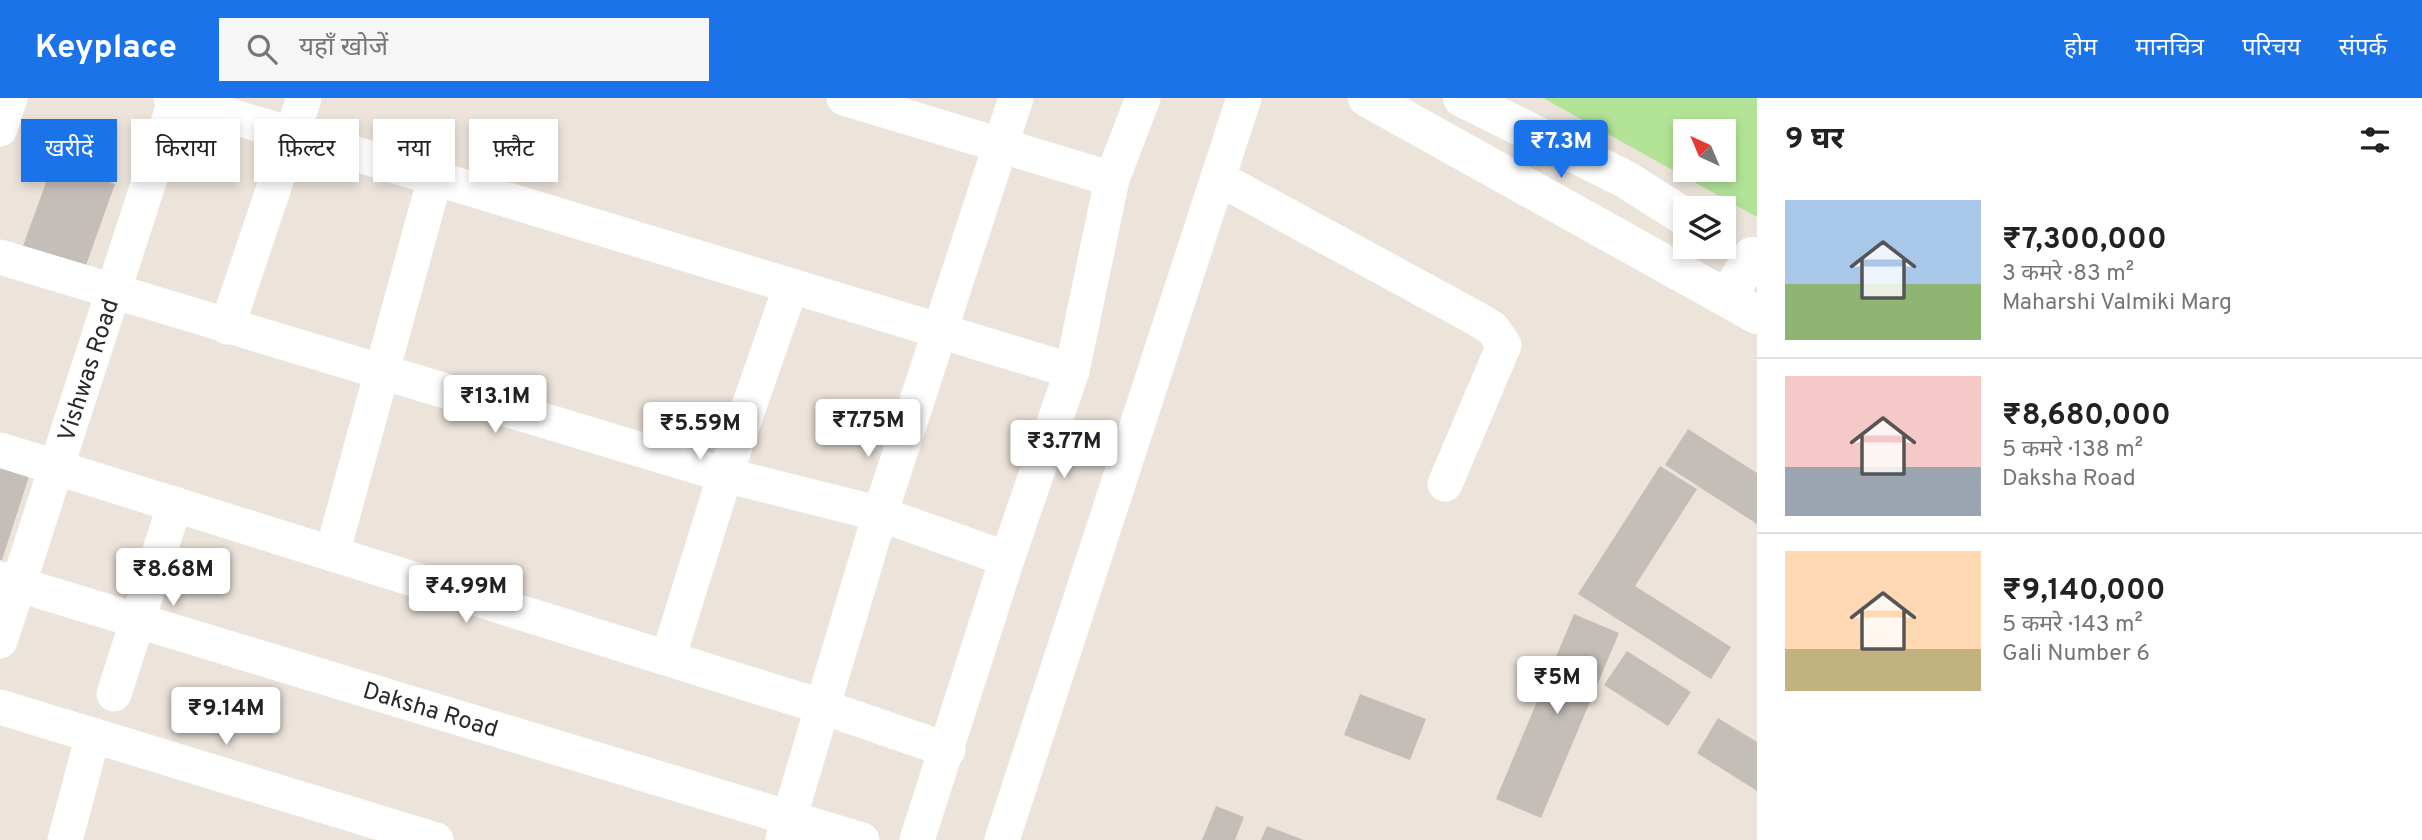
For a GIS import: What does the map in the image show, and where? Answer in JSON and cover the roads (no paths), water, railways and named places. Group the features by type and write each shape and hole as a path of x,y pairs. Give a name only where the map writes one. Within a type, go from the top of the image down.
{"street":[{"path":"0,129 10,98"},
{"path":"174,98 254,123"},
{"name":"Vishwas Road","path":"0,641 9,582 56,466 174,98"},
{"path":"298,119 304,98"},
{"path":"844,98 1112,178"},
{"path":"786,829 880,514 1016,98"},
{"path":"917,840 1007,559 1072,371 1112,178 1143,98"},
{"path":"1002,840 1244,98"},
{"path":"1367,98 1742,307 1744,251"},
{"path":"1462,98 1625,179 1673,209"},
{"path":"1218,178 1479,320 1501,336 1504,345 1446,484"},
{"path":"227,327 277,182"},
{"path":"332,554 434,182"},
{"path":"448,182 1072,371"},
{"path":"0,257 725,475 880,514 1007,559"},
{"path":"668,658 725,475 791,286"},
{"path":"0,450 823,707 948,750"},
{"path":"114,694 175,504"},
{"name":"Daksha Road","path":"9,582 139,621 786,829 862,840"},
{"path":"0,707 436,840"},
{"path":"65,840 93,735"}]}
